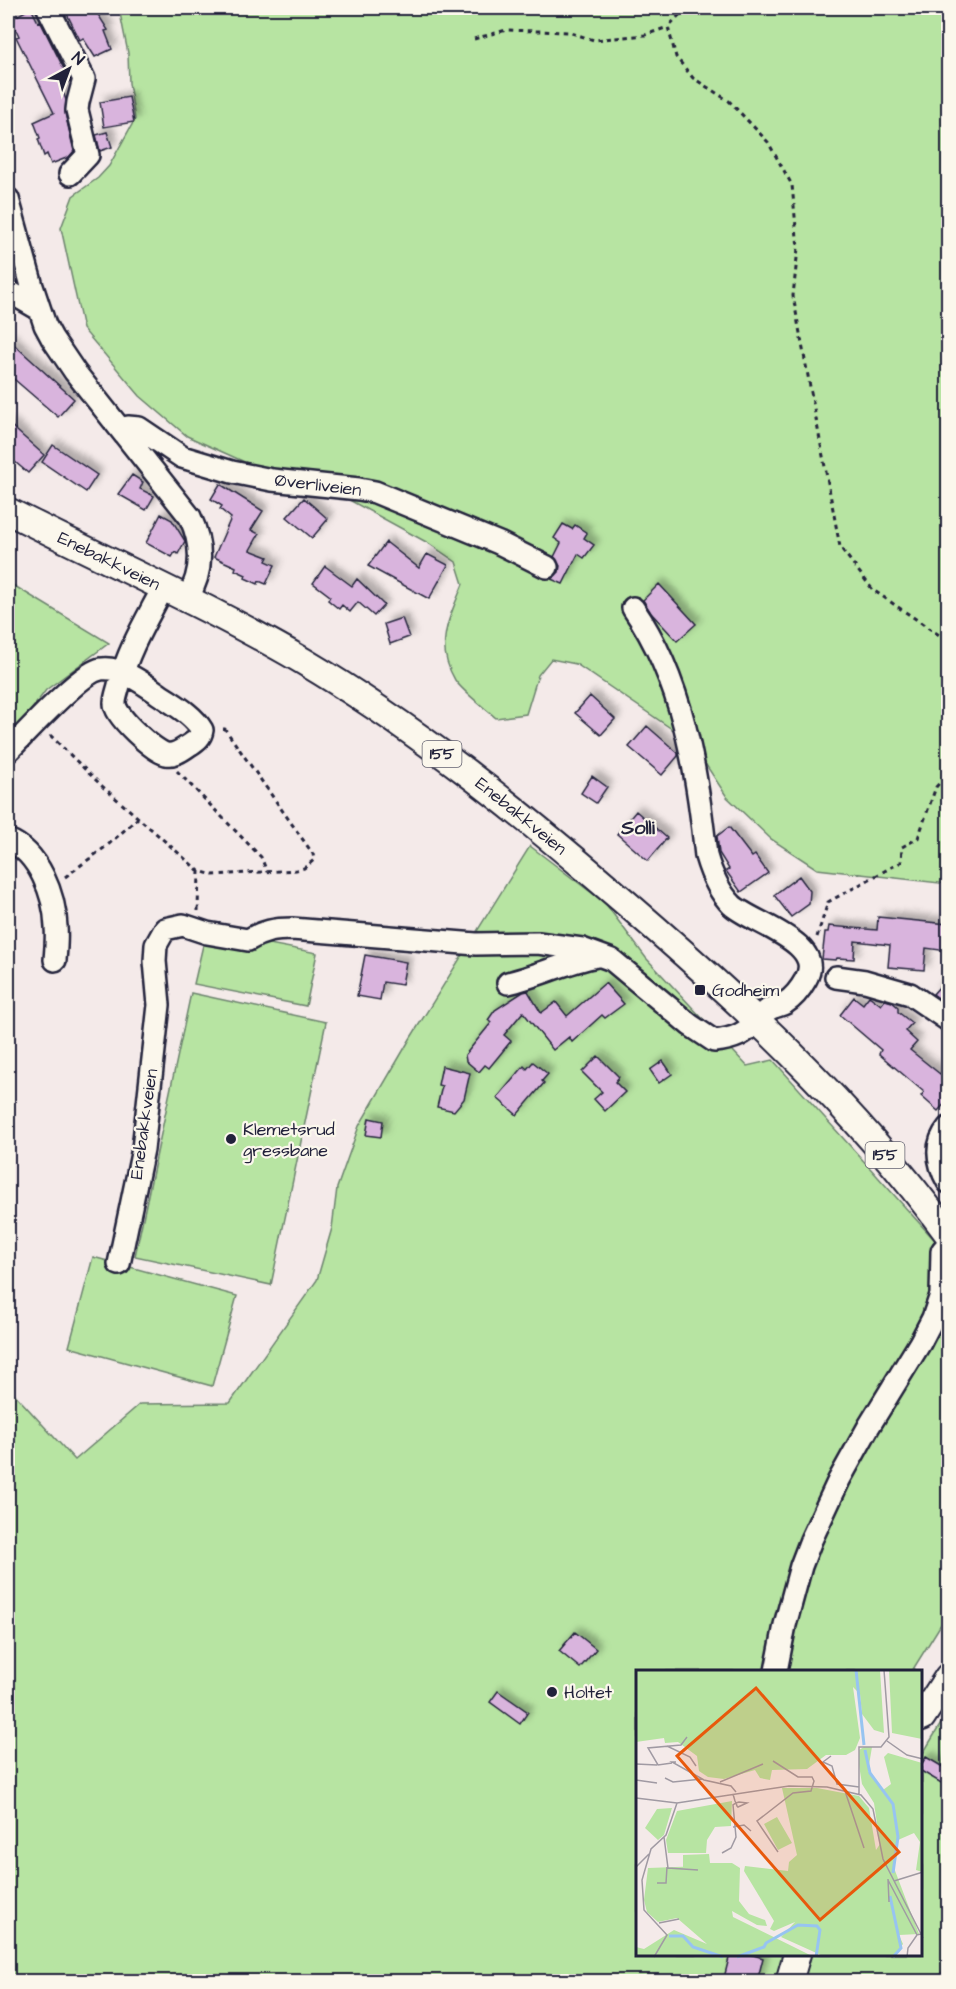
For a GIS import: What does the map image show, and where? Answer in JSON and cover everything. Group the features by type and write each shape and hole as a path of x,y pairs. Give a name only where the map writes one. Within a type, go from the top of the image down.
{"main road":[{"name":"Enebakkveien","path":"8,511 187,599 302,661 362,698 474,778 531,823 687,955 758,1021 819,1080 848,1112 922,1198 948,1234"},
{"path":"923,1714 948,1677"},
{"path":"789,1982 796,1956"}],"street":[{"path":"48,8 84,79 77,110 88,155 70,174"},
{"path":"8,199 45,325 61,353 189,517 195,528 200,546 200,564 194,586 187,599"},
{"path":"8,291 39,309"},
{"name":"Øverliveien","path":"122,431 128,427 139,428 182,457 232,472 272,480 375,492 499,543 547,567"},
{"path":"8,751 78,683 92,672 102,668 123,672 149,687 194,719 202,730 202,735 176,753 168,754 152,744 117,711 115,703 123,672 129,651 163,588"},
{"path":"508,983 533,977 580,959 600,955 618,964 690,1025 714,1041 737,1037 769,1009 784,1004 799,991 808,975 810,966 804,950 783,934 733,906 710,870 689,748 676,695 658,651 633,608"},
{"path":"8,840 28,855 43,875 52,900 56,926 55,960"},
{"name":"Enebakkveien","path":"119,1264 143,1149 159,1005 155,961 157,940 165,929 183,925 207,933 248,940 261,932 292,929 476,944 538,943 582,949 600,955"},
{"path":"836,977 865,981 910,994 948,1020"},
{"path":"948,1128 940,1144 938,1155 940,1168 948,1182"},
{"path":"776,1670 801,1566 811,1540 839,1480 933,1318 942,1295 942,1251 948,1244"}],"path":[{"path":"474,39 506,30 568,32 594,40 645,35 668,27 686,8"},
{"path":"668,27 676,57 693,78 729,101 768,142 792,185 798,248 793,296 840,547 873,590 948,641"},
{"path":"38,721 86,771 199,872 213,875 304,868 314,860 313,854 225,729 202,730"},
{"path":"168,754 176,771 261,857 267,872"},
{"path":"809,961 828,902 901,862 902,847 918,838 936,787 948,773"},
{"path":"71,873 108,845 138,818"},
{"path":"198,912 199,872"}],"green space":[{"path":"119,8 948,8 948,884 817,869 771,839 727,797 691,742 576,664 551,659 538,675 526,714 496,718 458,684 445,655 449,620 463,584 456,562 428,543 320,484 249,464 187,436 140,396 83,329 61,228 73,196 98,178 109,166 135,119 129,83 128,53"},
{"path":"8,582 109,643 46,690 8,741"},
{"path":"530,846 605,903 646,958 747,1066 773,1060 948,1255 948,1613 913,1670 636,1670 636,1956 923,1956 923,1753 948,1712 948,1967 931,1982 8,1981 8,1387 75,1460 140,1404 230,1403 317,1280 332,1228 337,1188 359,1126 410,1039"},
{"path":"206,932 317,953 306,1006 194,984"},
{"name":"Klemetsrud gressbane","path":"191,993 326,1022 271,1285 135,1256"},
{"path":"93,1257 237,1296 212,1386 69,1347"}],"building":[{"path":"31,8 38,22 40,21 70,81 61,87 66,100 65,113 74,151 69,157 51,164 47,154 44,156 34,122 54,113 16,37 19,36 11,19"},
{"path":"64,8 94,8 108,30 105,31 112,49 95,57 83,38 80,40"},
{"path":"129,97 134,122 104,127 100,102"},
{"path":"107,132 112,147 100,151 96,135"},
{"path":"8,339 74,399 58,417 8,374"},
{"path":"8,423 44,455 28,473 8,456"},
{"path":"53,445 97,475 86,492 42,462"},
{"path":"132,475 143,482 140,489 154,496 146,510 118,494"},
{"path":"220,484 263,511 251,530 259,534 250,550 268,557 266,561 275,565 266,584 259,581 258,584 245,578 246,575 235,570 236,567 214,557 231,518 220,509 222,506 211,499"},
{"path":"304,498 328,519 312,538 287,517"},
{"path":"161,514 172,520 185,541 178,554 175,552 172,557 146,543"},
{"path":"563,524 572,529 575,525 587,533 584,538 594,545 584,558 578,554 563,584 551,579 559,572 560,566 554,557 561,543 554,538"},
{"path":"386,542 419,568 427,554 448,565 429,599 368,566"},
{"path":"325,566 352,586 357,579 384,605 374,616 358,602 350,612 342,605 339,609 328,600 330,596 313,583"},
{"path":"659,584 696,624 677,641 651,613 643,600"},
{"path":"402,618 409,637 390,644 384,624"},
{"path":"590,696 615,719 601,735 575,713"},
{"path":"647,726 678,753 662,775 629,747"},
{"path":"592,776 607,787 596,803 581,793"},
{"path":"636,811 667,838 648,861 617,834"},
{"path":"729,827 752,857 755,855 768,873 741,892 726,871 729,869 719,853 717,836"},
{"path":"799,876 810,891 809,904 791,917 774,895"},
{"path":"878,917 948,924 947,951 926,948 924,970 888,967 890,945 855,941 854,959 822,959 825,932 828,932 829,926 877,930"},
{"path":"365,955 406,962 402,985 383,982 380,1000 357,996"},
{"path":"948,977 948,1005 933,994"},
{"path":"605,983 624,1004 605,1018 602,1015 572,1042 569,1037 553,1050 523,1012 504,1035 511,1041 489,1068 485,1065 479,1072 466,1061 465,1055 491,1023 488,1020 495,1010 523,992 528,991 541,1013 556,1002 567,1016"},
{"path":"869,996 881,1005 885,1000 892,1002 898,1007 898,1012 912,1023 905,1031 917,1042 910,1050 940,1074 948,1064 948,1100 938,1111 921,1096 924,1092 879,1054 881,1050 840,1015 854,997 863,1004"},
{"path":"598,1056 619,1077 615,1082 625,1092 605,1111 594,1099 602,1092 582,1072"},
{"path":"663,1061 672,1074 659,1083 650,1070"},
{"path":"533,1062 548,1074 542,1081 544,1083 517,1115 497,1098 524,1066 527,1069"},
{"path":"442,1066 470,1073 464,1099 454,1111 437,1107 442,1086 438,1085"},
{"path":"369,1118 383,1121 381,1137 366,1135"},
{"path":"575,1632 596,1649 580,1668 559,1651"},
{"path":"498,1691 528,1712 520,1724 490,1702"},
{"path":"926,1757 948,1770 948,1787 923,1772 923,1762"},
{"path":"730,1956 763,1958 757,1982 723,1982"}],"waterway":[{"path":"935,1982 948,1973"}],"place":[{"name":"Godheim","path":"700,990"},
{"name":"Klemetsrud gressbane","path":"231,1139"},
{"name":"Holtet","path":"552,1692"}],"district":[{"name":"Solli","path":"638,828"}]}
